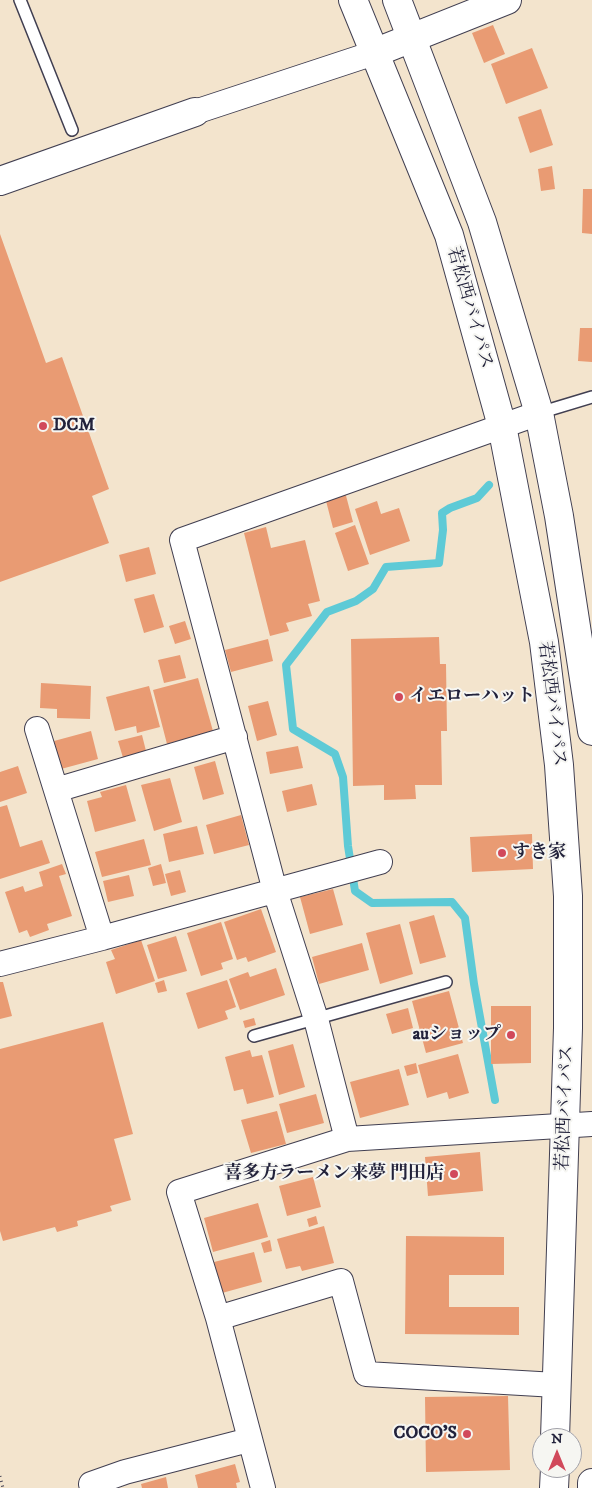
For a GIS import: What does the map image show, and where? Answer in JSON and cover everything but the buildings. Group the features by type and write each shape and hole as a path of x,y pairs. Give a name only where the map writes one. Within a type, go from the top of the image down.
{"main road":[{"name":"若松西バイパス","path":"353,0 449,235 502,426 544,642 560,765 568,896 568,1028 562,1272 555,1428"},
{"name":"若松西バイパス","path":"397,0 482,222 539,413 559,516 592,731"},
{"path":"374,53 507,0"},
{"path":"0,181 195,112"},
{"path":"592,1483 592,1488"}],"street":[{"path":"195,112 374,53"},
{"path":"347,1139 316,1019 276,891 182,540 539,413"},
{"path":"38,729 102,938"},
{"path":"56,790 235,737"},
{"path":"0,964 361,867"},
{"path":"263,1488 218,1318 179,1192 347,1139 592,1124"},
{"path":"218,1318 341,1281 366,1374 556,1385"},
{"path":"91,1484 127,1480 249,1440"}],"lane":[{"path":"20,0 72,130"},
{"path":"539,413 592,397"},
{"path":"254,1036 446,982"}],"path":[{"path":"0,1476 3,1488"}],"waterway":[{"path":"489,485 477,498 442,513 443,530 439,563 386,567 373,589 356,601 327,612 286,665 293,729 335,754 343,777 348,846 355,891 372,903 452,902 465,918 474,984 495,1100"}],"place":[{"name":"DCM","path":"43,426"},
{"name":"イエローハット","path":"399,697"},
{"name":"すき家","path":"502,853"},
{"name":"auショップ","path":"511,1035"},
{"name":"喜多方ラーメン来夢 門田店","path":"454,1174"},
{"name":"COCO’S","path":"467,1434"}]}
